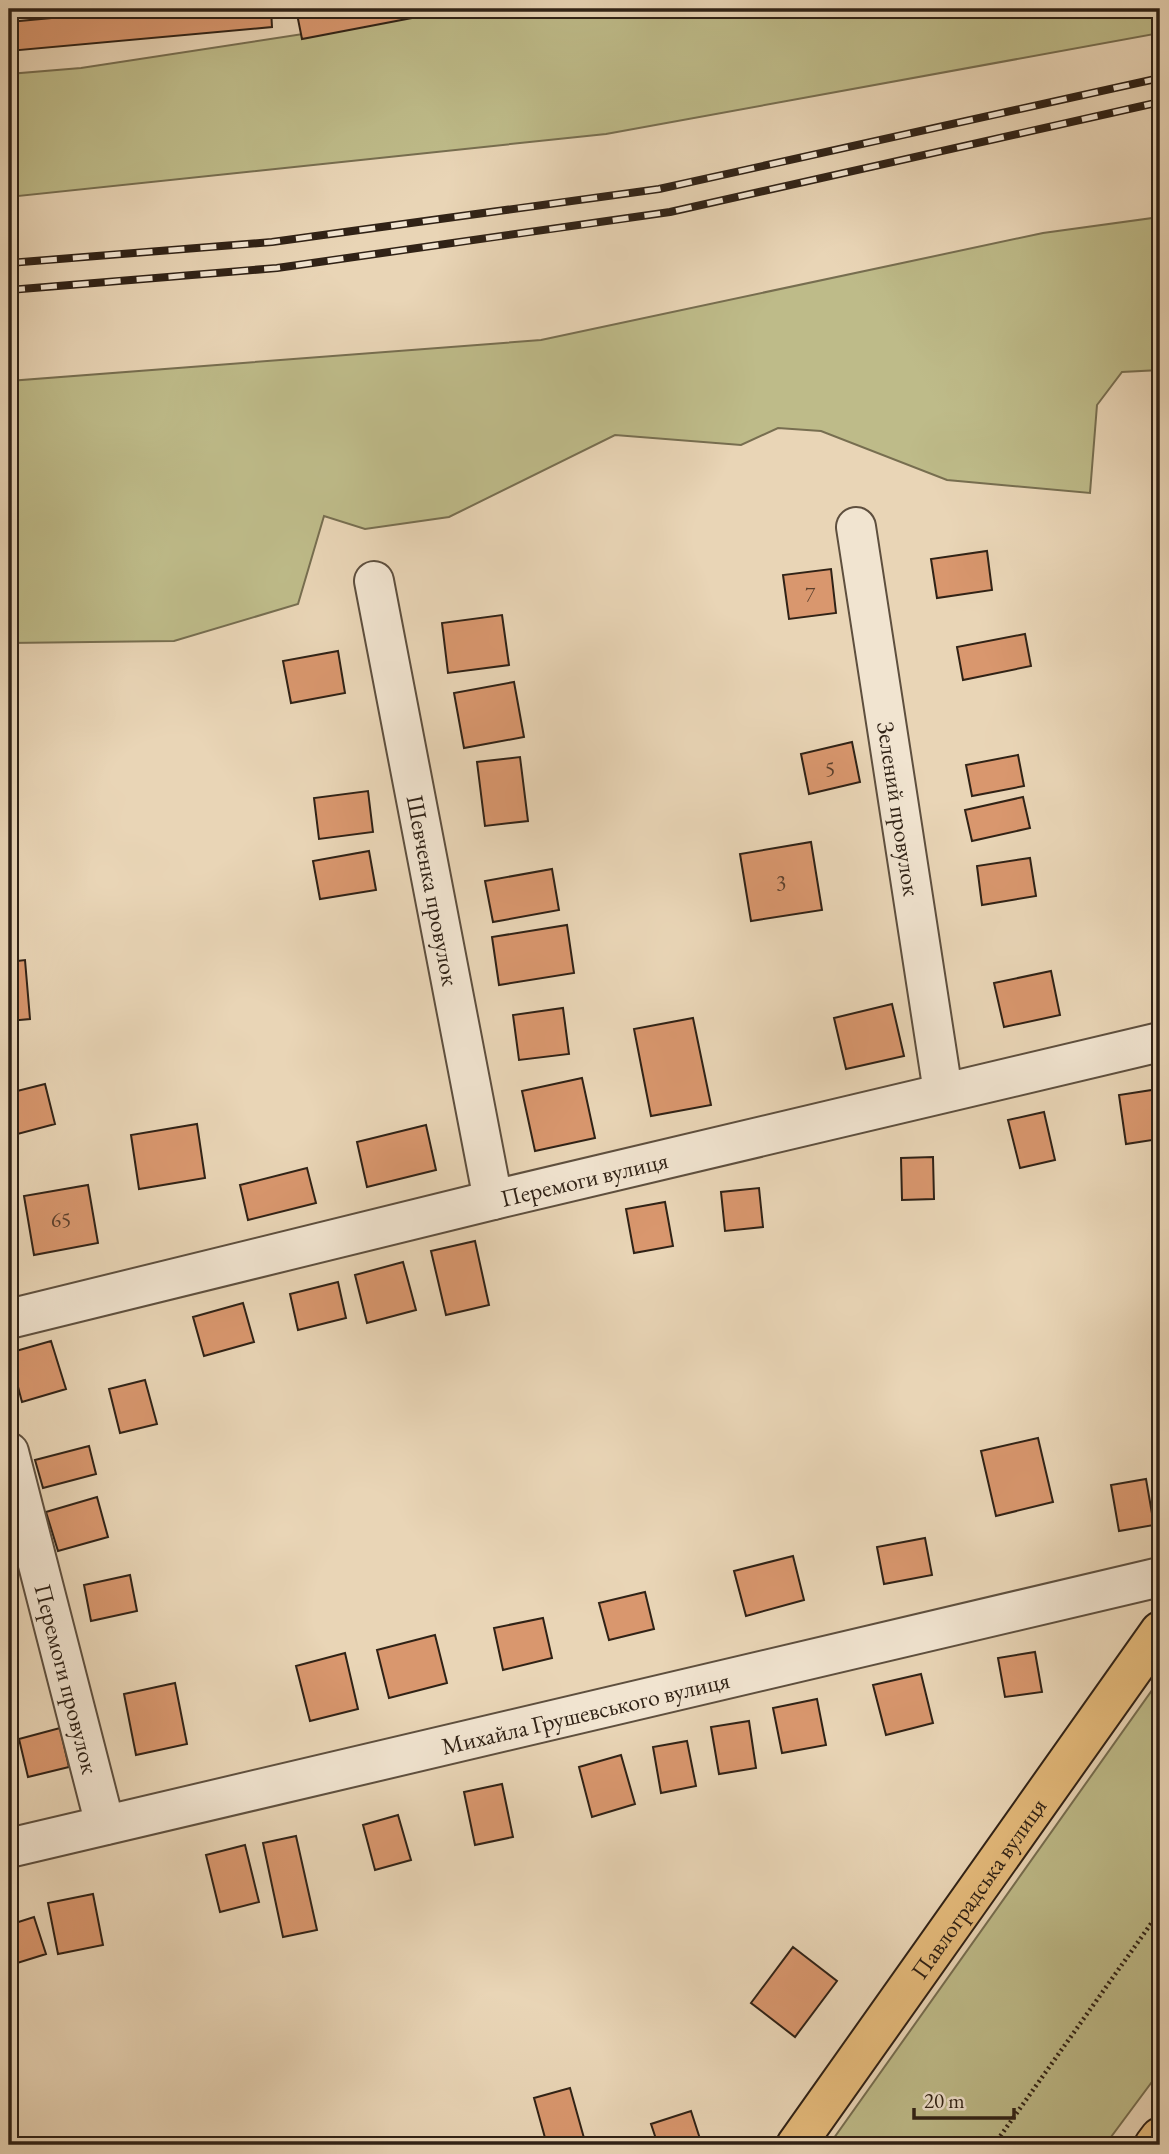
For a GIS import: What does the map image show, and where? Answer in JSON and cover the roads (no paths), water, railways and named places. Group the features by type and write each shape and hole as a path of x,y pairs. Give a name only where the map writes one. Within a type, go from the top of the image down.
{"main road":[{"name":"Павлоградська вулиця","path":"796,2145 1160,1630"},
{"path":"1154,2145 1160,2137"}],"street":[{"name":"Зелений провулок","path":"856,527 943,1092"},
{"name":"Шевченка провулок","path":"374,581 493,1200"},
{"name":"Перемоги вулиця","path":"9,1318 1160,1042"},
{"name":"Перемоги провулок","path":"9,1452 105,1825"},
{"name":"Михайла Грушевського вулиця","path":"9,1848 1160,1577"}],"railway":[{"path":"9,263 272,242 659,189 1160,78"},
{"path":"9,290 277,268 670,212 1160,102"}]}
